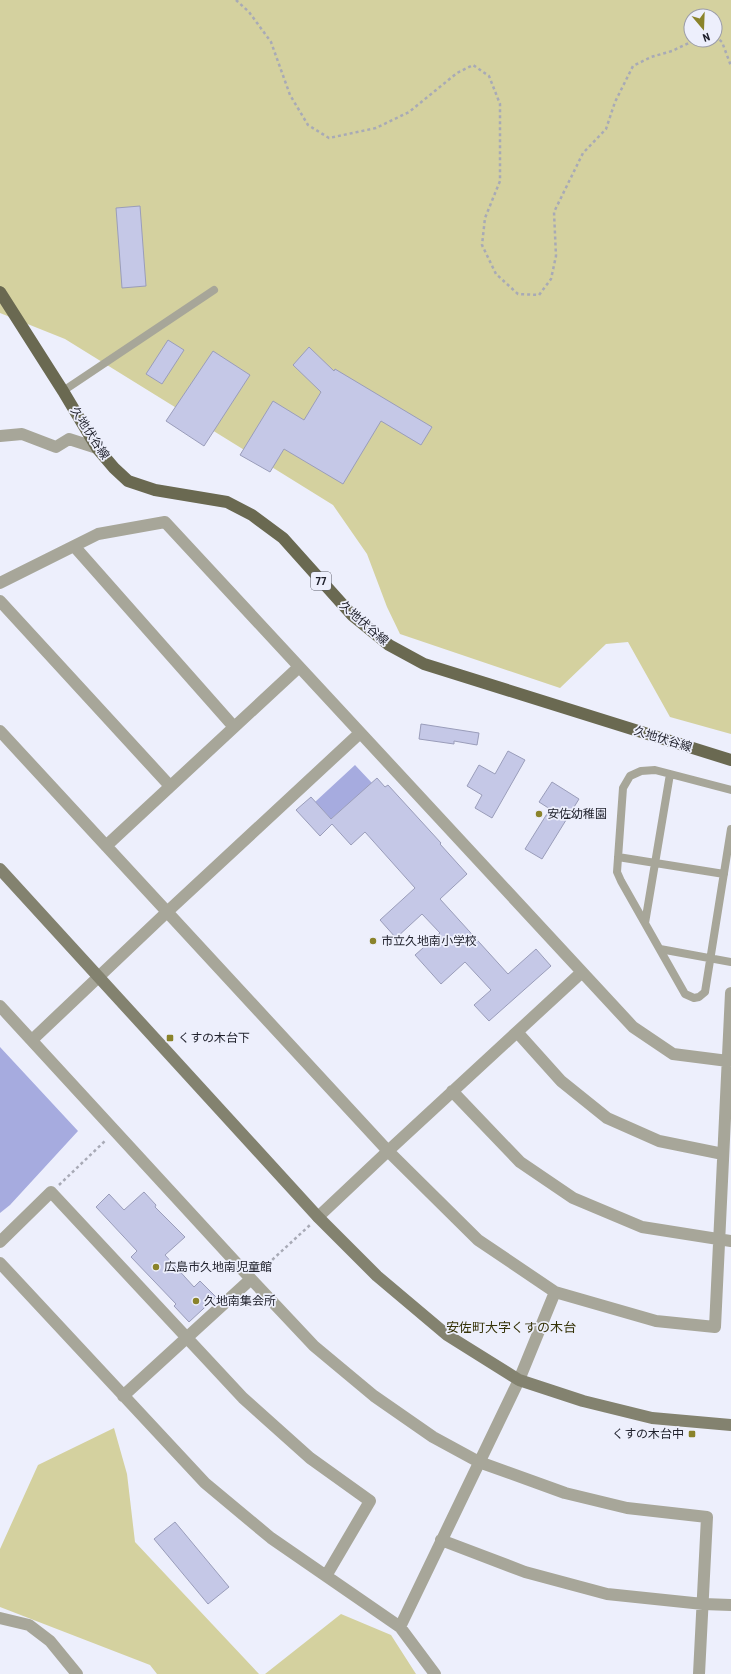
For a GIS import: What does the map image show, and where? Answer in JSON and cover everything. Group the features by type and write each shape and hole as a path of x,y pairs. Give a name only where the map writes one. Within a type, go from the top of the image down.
{"main road":[{"name":"久地伏谷線","path":"0,292 63,391 97,448 114,468 128,481 155,490 227,502 252,515 283,538 352,615 389,645 424,664 731,760"}],"street":[{"path":"0,436 22,434 56,447 69,439 97,448"},
{"path":"0,583 98,534 165,522 633,1027 673,1054 728,1061"},
{"path":"74,546 234,727"},
{"path":"0,600 170,786"},
{"path":"106,846 299,667"},
{"path":"0,731 388,1151 478,1240 554,1292 656,1321 715,1327 725,1240 723,1154 731,993"},
{"path":"32,1040 360,733"},
{"path":"0,869 99,976 314,1220 447,1335 519,1380 582,1401 652,1418 731,1425"},
{"path":"314,1220 582,972"},
{"path":"0,1006 254,1276 314,1346 374,1396 433,1437 479,1462 565,1493 627,1508 707,1517 699,1674"},
{"path":"517,1032 561,1081 607,1118 659,1141 723,1154"},
{"path":"452,1091 520,1162 573,1198 642,1227 725,1240"},
{"path":"0,1242 52,1192 243,1398 310,1458 370,1501 326,1576"},
{"path":"0,1263 205,1483 271,1538 400,1627 435,1674"},
{"path":"123,1396 254,1276"},
{"path":"400,1627 519,1380 554,1292"},
{"path":"441,1540 525,1572 607,1594 703,1604 731,1605"},
{"path":"0,1618 29,1625 50,1641 77,1674"}],"lane":[{"path":"63,391 214,290"},
{"path":"731,790 655,770 641,771 630,776 623,788 618,857 618,872 621,881 685,994 694,998 699,997 705,992 731,829"},
{"path":"645,923 670,774"},
{"path":"618,857 724,874"},
{"path":"660,949 731,962"}],"path":[{"path":"236,0 248,12 271,42 290,96 308,126 329,138 376,128 409,112 457,73 473,65 489,76 500,104 500,182 485,218 482,246 496,274 518,294 539,295 551,279 556,256 554,212 583,153 606,129 615,102 634,66 651,57 672,51 683,46"},
{"path":"723,45 731,66"},
{"path":"57,1186 110,1136"},
{"path":"254,1276 314,1220"}],"shaded area":[{"path":"0,0 731,0 731,734 670,717 628,642 606,644 560,688 400,634 387,607 367,554 333,505 65,339 0,313"},
{"path":"114,1428 127,1474 135,1542 259,1674 157,1674 150,1665 0,1607 0,1549 38,1465"},
{"path":"341,1614 391,1635 416,1674 265,1674"}],"water":[{"path":"355,765 372,783 331,819 315,802"},
{"path":"0,1047 78,1131 10,1205 0,1213"}],"building":[{"path":"140,206 146,286 122,288 116,208"},
{"path":"168,340 184,350 162,384 146,374"},
{"path":"309,347 334,371 335,369 432,427 421,445 381,421 343,484 284,449 270,472 240,455 273,401 304,420 321,392 293,365"},
{"path":"213,351 250,375 204,446 166,421"},
{"path":"421,724 479,733 477,745 454,741 454,744 419,739"},
{"path":"508,751 525,760 492,818 475,808 482,795 467,786 479,765 495,774"},
{"path":"377,778 385,787 388,785 467,874 440,899 508,974 536,949 551,966 489,1021 474,1005 491,990 465,962 441,984 415,955 440,933 422,914 396,938 380,920 415,888 365,832 351,845 332,824 320,836 296,810 311,797 331,819"},
{"path":"552,782 579,799 542,859 525,849 550,809 539,802"},
{"path":"144,1192 156,1205 155,1207 185,1237 165,1255 194,1287 200,1281 216,1297 189,1322 174,1306 176,1304 131,1257 137,1251 96,1207 109,1194 124,1210"},
{"path":"175,1522 229,1587 208,1604 154,1539"}],"place":[{"name":"安佐幼稚園","path":"539,814"},
{"name":"市立久地南小学校","path":"373,941"},
{"name":"くすの木台下","path":"170,1038"},
{"name":"広島市久地南児童館","path":"156,1267"},
{"name":"久地南集会所","path":"196,1301"},
{"name":"くすの木台中","path":"692,1434"}],"district":[{"name":"安佐町大字くすの木台","path":"511,1327"}]}
